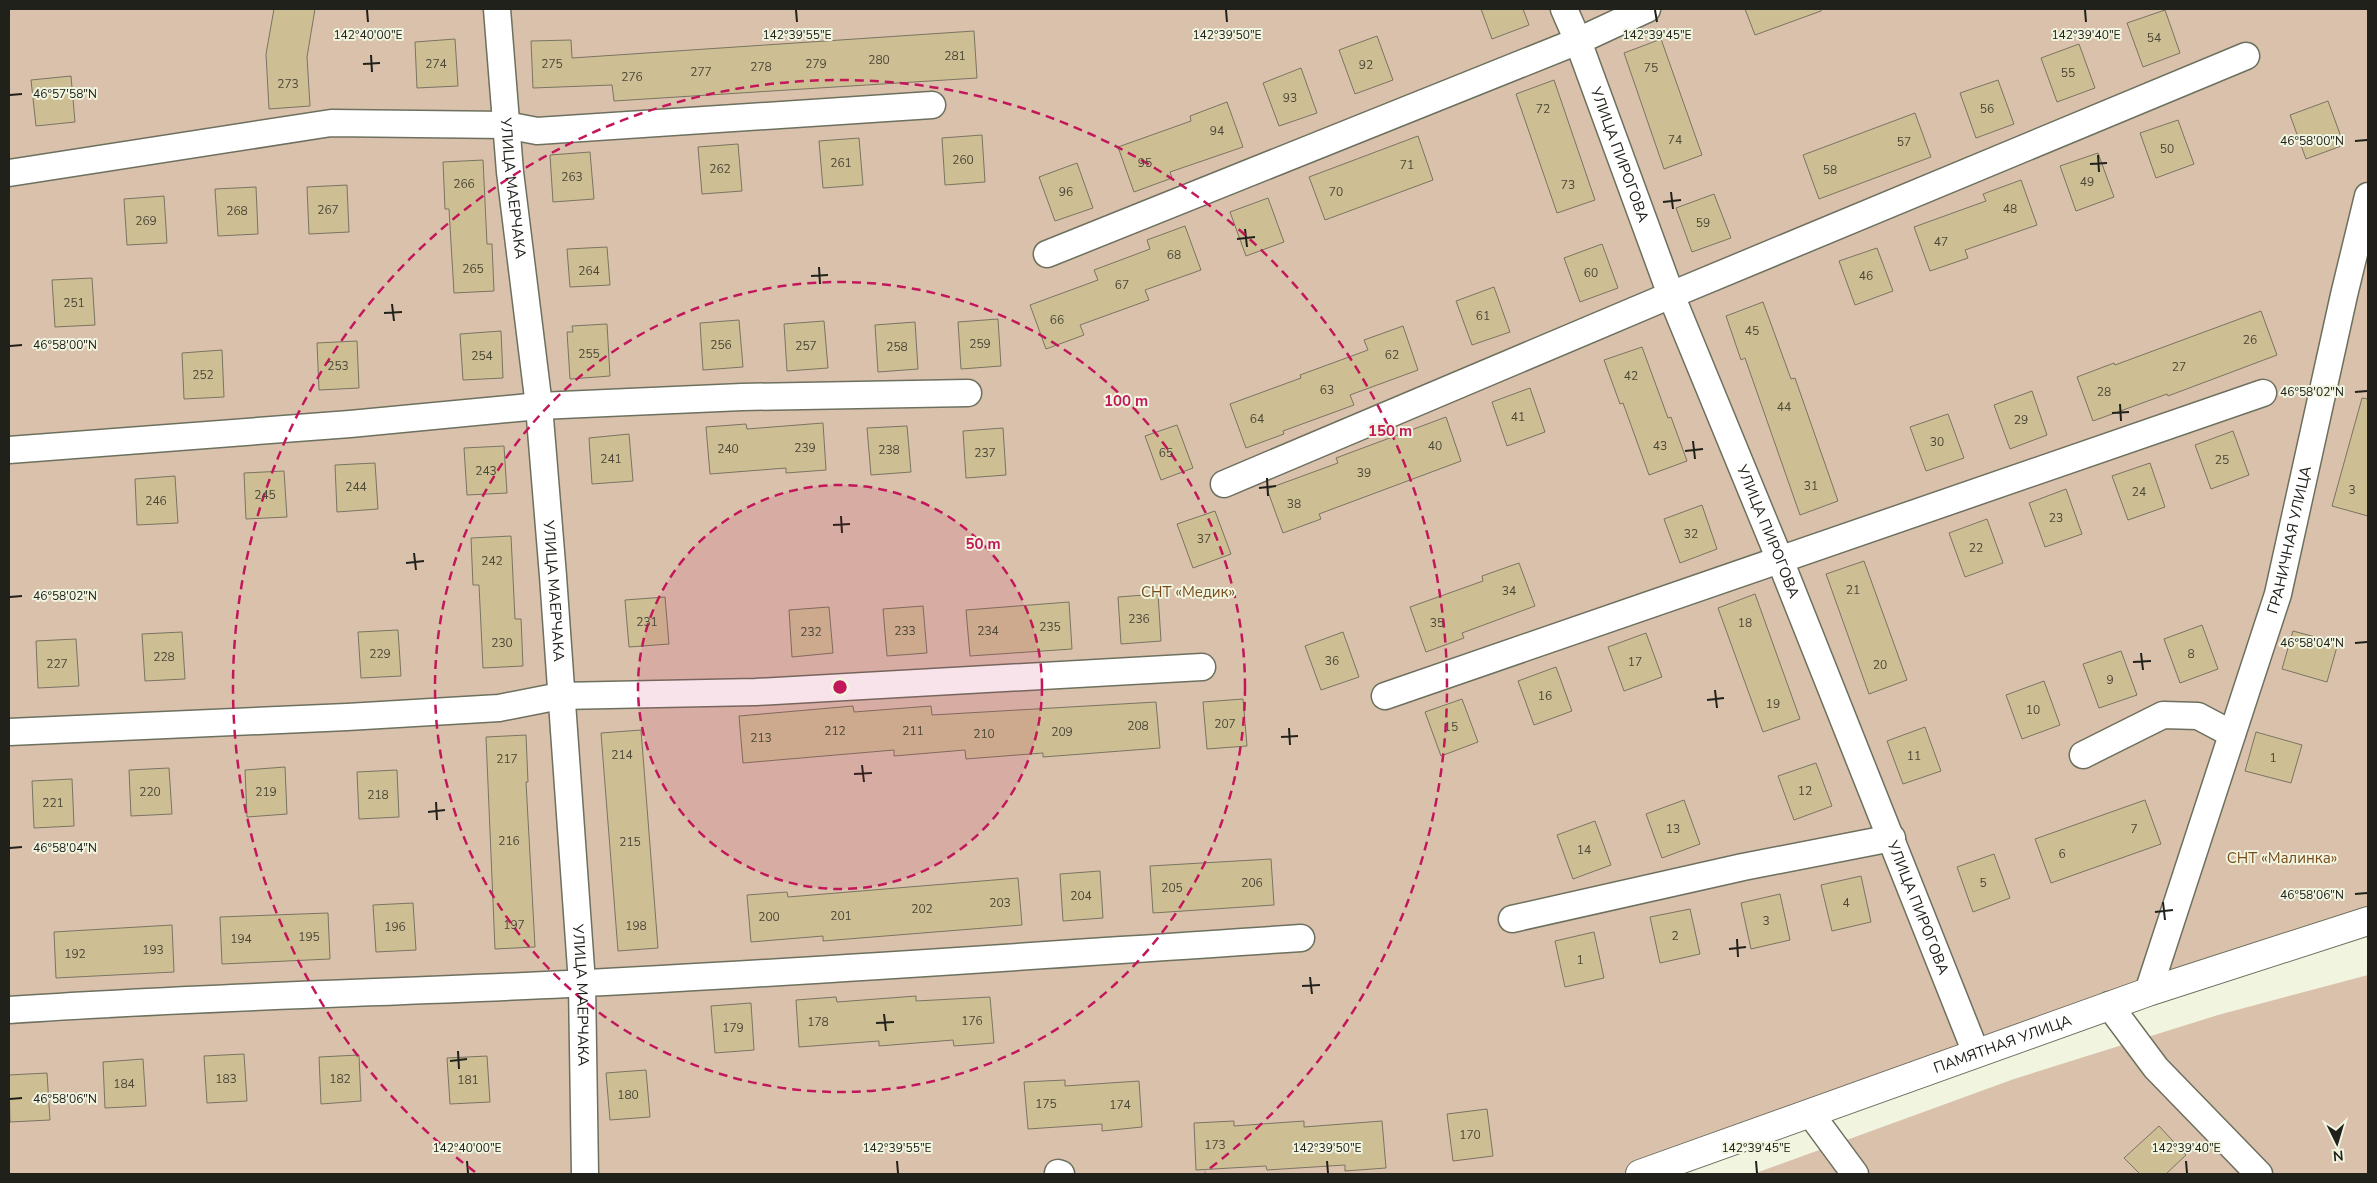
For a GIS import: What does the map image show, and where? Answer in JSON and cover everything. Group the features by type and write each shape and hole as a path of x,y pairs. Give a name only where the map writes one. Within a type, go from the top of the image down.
{"street":[{"name":"УЛИЦА МАЕРЧАКА","path":"497,9 511,182 540,406 553,576 560,696 582,983 585,1174"},
{"name":"УЛИЦА ПИРОГОВА","path":"1564,9 1578,41 1671,295 1892,838 1976,1053"},
{"path":"1047,254 1578,41 1647,9"},
{"path":"1224,484 1671,295 2246,56"},
{"path":"9,173 331,124 506,125 537,131 932,105"},
{"name":"ГРАНИЧНАЯ УЛИЦА","path":"2148,992 2278,594 2344,295 2368,196"},
{"path":"9,450 350,424 540,406 742,398 968,393"},
{"path":"1384,696 2262,393"},
{"path":"9,732 489,708 560,696 756,692 1202,667"},
{"path":"2083,755 2163,715 2198,716 2232,734"},
{"path":"1512,919 1743,867 1892,838"},
{"name":"ПАМЯТНАЯ УЛИЦА","path":"1640,1174 2109,1005 2368,921"},
{"path":"9,1010 128,1002 388,993 582,983 1302,938"},
{"path":"2109,1005 2156,1068 2259,1174"},
{"path":"1810,1113 1855,1174"}],"green space":[{"name":"СНТ «Медик»","path":"9,9 2368,9 2368,921 1635,1174 9,1174"},
{"path":"2368,975 2368,1174 1753,1174 2014,1079 2218,1015"}],"building":[{"path":"274,9 315,9 307,57 310,106 269,109 266,54"},
{"path":"1481,9 1523,9 1529,25 1492,39"},
{"path":"1745,9 1821,9 1821,11 1755,35"},
{"path":"2165,10 2180,53 2143,67 2127,23"},
{"path":"974,31 977,78 614,101 612,85 533,88 531,41 571,40 572,58"},
{"path":"1377,36 1393,80 1355,94 1339,50"},
{"path":"455,39 458,86 417,88 415,42"},
{"path":"1661,39 1702,155 1664,169 1624,53"},
{"path":"2079,44 2095,88 2057,102 2041,58"},
{"path":"1301,68 1317,113 1279,126 1263,83"},
{"path":"71,76 75,122 36,126 31,80"},
{"path":"1554,80 1595,200 1557,213 1516,94"},
{"path":"1998,80 2014,124 1976,138 1960,93"},
{"path":"2328,101 2344,145 2306,159 2290,115"},
{"path":"1227,102 1243,147 1170,172 1172,178 1134,192 1118,147 1191,121 1190,116"},
{"path":"1915,113 1931,157 1819,199 1803,155"},
{"path":"2178,120 2194,164 2156,178 2140,133"},
{"path":"982,135 985,182 945,185 942,138"},
{"path":"1418,136 1433,180 1325,220 1309,177"},
{"path":"859,138 863,185 823,188 819,141"},
{"path":"738,144 742,191 702,194 698,147"},
{"path":"590,152 594,199 553,202 550,155"},
{"path":"2098,153 2114,197 2076,211 2060,166"},
{"path":"483,160 487,244 492,244 494,291 454,293 449,209 445,209 443,162"},
{"path":"1077,163 1093,208 1055,221 1039,177"},
{"path":"2021,180 2037,225 1965,250 1968,258 1930,271 1914,227 1986,201 1983,194"},
{"path":"347,185 349,232 309,234 307,187"},
{"path":"256,187 258,234 218,236 215,189"},
{"path":"1714,194 1731,238 1692,252 1676,208"},
{"path":"164,196 167,243 127,245 124,199"},
{"path":"1268,198 1284,242 1246,256 1230,212"},
{"path":"1185,226 1201,270 1145,290 1149,300 1080,325 1084,335 1046,349 1030,305 1098,280 1094,270 1150,249 1147,240"},
{"path":"1602,244 1618,288 1580,302 1564,258"},
{"path":"607,247 610,285 570,287 567,249"},
{"path":"1877,248 1893,291 1855,305 1839,261"},
{"path":"92,278 95,325 55,327 52,280"},
{"path":"1494,287 1510,332 1472,345 1456,301"},
{"path":"1763,302 1791,379 1795,378 1838,501 1800,515 1745,358 1741,360 1726,316"},
{"path":"2261,311 2277,355 2168,396 2167,394 2093,421 2077,377 2114,363 2115,365"},
{"path":"998,319 1001,366 961,369 958,322"},
{"path":"739,320 743,367 703,370 700,323"},
{"path":"824,321 828,368 787,371 784,324"},
{"path":"915,322 918,369 878,372 875,325"},
{"path":"607,324 610,376 570,379 567,332 573,332 572,326"},
{"path":"1403,326 1418,370 1350,395 1354,405 1283,431 1284,434 1246,448 1230,404 1301,378 1300,375 1368,350 1364,340"},
{"path":"501,331 503,378 463,380 460,334"},
{"path":"357,341 359,388 319,390 317,343"},
{"path":"1642,347 1668,418 1671,417 1687,461 1649,475 1623,403 1620,404 1604,360"},
{"path":"222,350 224,397 184,399 182,353"},
{"path":"1530,388 1545,432 1507,446 1492,402"},
{"path":"2032,391 2047,435 2010,449 1994,405"},
{"path":"2362,398 2368,399 2368,516 2332,506"},
{"path":"1948,414 1964,458 1926,471 1910,427"},
{"path":"1446,417 1461,461 1319,514 1321,519 1283,533 1267,489 1338,463 1336,458"},
{"path":"823,423 826,470 786,473 786,468 710,474 706,427 746,424 747,429"},
{"path":"1177,425 1193,468 1161,480 1145,436"},
{"path":"907,426 911,472 871,475 867,428"},
{"path":"1003,428 1006,475 966,478 963,431"},
{"path":"2233,431 2249,475 2211,489 2195,445"},
{"path":"629,434 633,481 592,484 589,438"},
{"path":"504,446 507,493 467,495 464,448"},
{"path":"375,463 378,509 337,512 335,465"},
{"path":"2150,463 2165,507 2128,520 2112,476"},
{"path":"284,471 287,517 246,519 244,473"},
{"path":"175,476 178,523 137,525 135,479"},
{"path":"2066,489 2082,534 2045,547 2029,503"},
{"path":"1702,505 1717,549 1680,563 1664,519"},
{"path":"1215,511 1231,554 1193,568 1177,524"},
{"path":"1987,519 2003,563 1965,577 1949,533"},
{"path":"511,536 515,619 521,619 523,666 483,668 479,585 473,585 471,538"},
{"path":"1864,561 1907,680 1869,694 1826,574"},
{"path":"1519,563 1535,606 1462,633 1464,638 1426,652 1410,607 1483,581 1482,576"},
{"path":"1158,594 1161,641 1121,644 1118,597"},
{"path":"1755,594 1800,719 1763,732 1718,608"},
{"path":"665,597 669,644 629,647 625,600"},
{"path":"1069,602 1072,649 970,656 966,610"},
{"path":"923,606 927,653 887,656 883,609"},
{"path":"829,607 833,653 792,657 789,610"},
{"path":"2202,625 2218,669 2180,683 2164,639"},
{"path":"398,630 401,676 361,678 358,632"},
{"path":"2293,631 2338,643 2327,682 2282,669"},
{"path":"182,632 185,679 145,681 142,634"},
{"path":"1343,632 1359,677 1321,690 1305,646"},
{"path":"1646,633 1662,677 1624,691 1608,647"},
{"path":"76,639 79,686 38,688 36,641"},
{"path":"2121,651 2137,695 2099,708 2083,664"},
{"path":"1556,667 1572,711 1534,725 1518,681"},
{"path":"2044,681 2060,725 2022,739 2006,695"},
{"path":"1243,699 1247,746 1207,749 1203,702"},
{"path":"1462,699 1478,742 1441,756 1425,712"},
{"path":"1156,702 1160,748 1043,757 1043,753 966,759 965,750 894,756 894,750 743,763 739,716 853,706 854,712 931,706 932,715"},
{"path":"1925,727 1941,771 1903,784 1887,741"},
{"path":"641,730 658,948 618,951 601,733"},
{"path":"2256,732 2302,745 2291,783 2245,771"},
{"path":"526,735 528,782 526,782 535,947 495,949 486,737"},
{"path":"1816,763 1832,806 1794,820 1778,776"},
{"path":"285,767 287,814 247,817 245,770"},
{"path":"169,768 172,814 131,816 129,770"},
{"path":"397,770 399,817 359,819 357,772"},
{"path":"72,779 74,826 34,828 32,781"},
{"path":"1684,800 1700,844 1662,858 1646,814"},
{"path":"2145,800 2161,844 2051,883 2035,839"},
{"path":"1595,821 1611,865 1573,879 1557,835"},
{"path":"1994,854 2010,898 1973,912 1957,867"},
{"path":"1271,859 1274,905 1153,913 1150,866"},
{"path":"1100,871 1103,918 1063,921 1060,874"},
{"path":"1861,876 1871,922 1832,931 1821,885"},
{"path":"1018,878 1022,925 823,941 823,936 751,942 747,895 787,892 788,897"},
{"path":"1780,894 1790,940 1751,949 1741,903"},
{"path":"413,903 416,950 376,952 373,905"},
{"path":"1690,909 1700,954 1660,963 1650,917"},
{"path":"328,913 330,959 222,964 220,917"},
{"path":"172,925 174,972 56,978 54,932"},
{"path":"1594,932 1604,978 1565,987 1555,941"},
{"path":"916,996 916,1001 990,997 994,1043 954,1046 953,1040 879,1046 879,1041 799,1047 796,1000 836,997 837,1002"},
{"path":"751,1003 754,1050 715,1053 711,1006"},
{"path":"244,1054 247,1101 207,1103 204,1056"},
{"path":"359,1055 361,1101 321,1104 319,1057"},
{"path":"487,1056 490,1102 450,1104 447,1058"},
{"path":"143,1059 146,1106 105,1108 103,1062"},
{"path":"646,1070 650,1117 610,1120 606,1073"},
{"path":"47,1073 50,1120 10,1122 9,1075"},
{"path":"1065,1080 1065,1086 1139,1081 1142,1127 1102,1131 1102,1124 1028,1129 1024,1082"},
{"path":"1487,1109 1493,1156 1453,1161 1447,1114"},
{"path":"1234,1121 1234,1126 1304,1121 1304,1127 1382,1121 1386,1168 1345,1171 1345,1165 1267,1170 1266,1166 1196,1170 1194,1123"},
{"path":"2159,1126 2186,1155 2166,1174 2140,1174 2124,1158"}],"park label":[{"name":"СНТ «Малинка»","path":"2282,858"}]}
